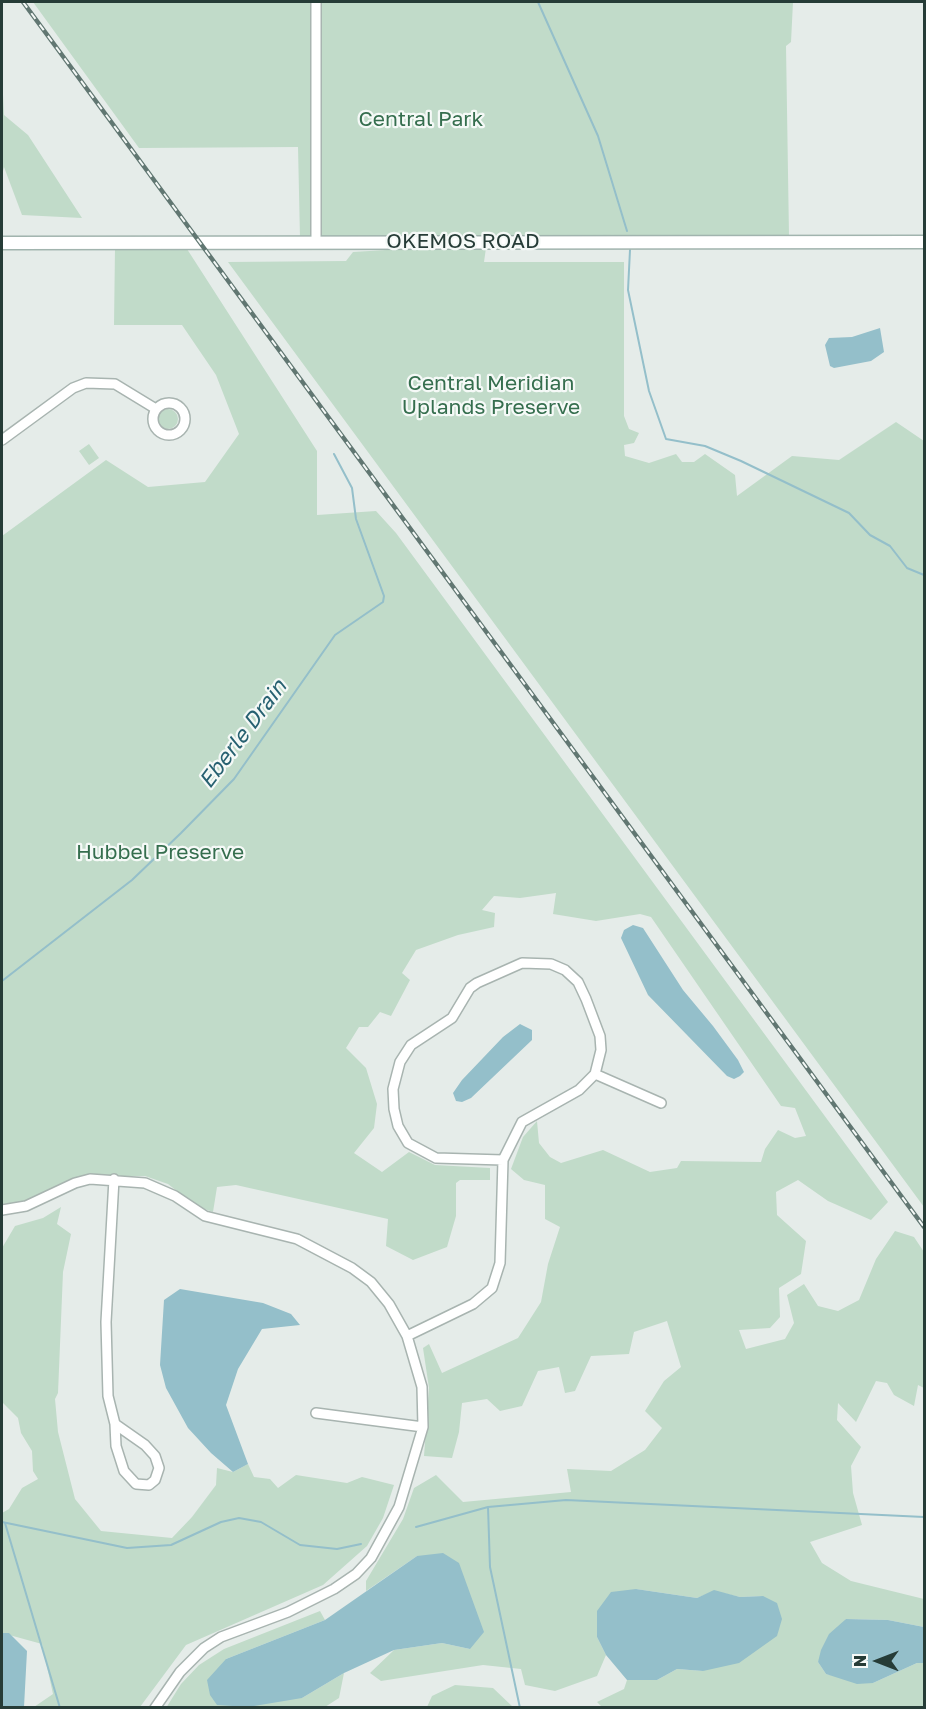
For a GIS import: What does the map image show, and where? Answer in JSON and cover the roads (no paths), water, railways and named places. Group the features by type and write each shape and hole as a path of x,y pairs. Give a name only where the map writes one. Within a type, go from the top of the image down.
{"street":[{"path":"316,2 316,242"},
{"name":"OKEMOS ROAD","path":"2,243 924,242"},
{"path":"2,440 73,388 86,383 115,384 156,409"},
{"path":"407,1336 473,1304 492,1288 500,1263 502,1242 503,1160 522,1122 579,1090 595,1074 601,1050 600,1036 578,982 565,970 551,964 522,963 487,977 470,988 452,1018 411,1046 404,1054 393,1089 398,1126 408,1143 423,1153 448,1160 503,1160"},
{"path":"595,1074 661,1103"},
{"path":"114,1179 106,1354 108,1396 115,1424 116,1446 124,1471 136,1484 149,1485 155,1480 159,1468 155,1456 145,1445 115,1424"},
{"path":"2,1210 26,1206 75,1183 114,1179 145,1183 162,1189 205,1216 277,1233 316,1247 371,1282 389,1304 407,1336 422,1388 423,1427 399,1507 371,1558 356,1574 334,1589 303,1605 221,1637 192,1657 155,1707"},
{"path":"316,1413 423,1427"}],"water":[{"path":"880,328 884,352 871,361 834,368 830,366 825,345 829,338 852,337"},
{"path":"633,925 643,928 683,990 738,1060 744,1072 740,1076 734,1079 727,1076 648,995 621,938 624,930"},
{"path":"520,1024 532,1030 532,1040 471,1098 462,1102 456,1101 453,1093 462,1080 503,1037"},
{"path":"180,1289 263,1303 291,1314 300,1325 262,1329 238,1369 226,1405 248,1464 233,1472 188,1428 166,1388 160,1365 164,1300"},
{"path":"443,1553 459,1563 484,1632 470,1649 442,1643 394,1650 344,1673 302,1698 248,1707 217,1705 210,1695 207,1680 226,1659 325,1620 417,1556"},
{"path":"636,1589 697,1598 714,1590 740,1597 763,1596 777,1603 782,1619 777,1636 739,1663 703,1671 677,1669 657,1680 627,1680 606,1655 597,1637 597,1611 611,1592"},
{"path":"846,1619 888,1620 924,1627 924,1663 917,1663 873,1683 857,1684 826,1674 818,1662 821,1650 829,1634"},
{"path":"2,1633 9,1633 27,1651 24,1707 2,1707"}],"waterway":[{"path":"538,2 598,136 627,231"},
{"path":"630,250 628,290 649,391 666,439 705,446 849,513 870,535 890,546 907,568 924,575"},
{"name":"Eberle Drain","path":"2,981 132,880 181,833 234,779 335,635 383,602 384,596 356,519 352,488 334,454"},
{"path":"416,1527 488,1507 566,1500 924,1517"},
{"path":"488,1507 490,1567 520,1708"},
{"path":"2,1522 127,1548 171,1545 221,1522 239,1518 261,1522 300,1545 337,1549 361,1544"},
{"path":"5,1523 60,1708"}],"railway":[{"path":"23,2 924,1227"}],"park label":[{"name":"Central Park","path":"421,119"},
{"name":"Central Meridian Uplands Preserve","path":"491,395"},
{"name":"Hubbel Preserve","path":"160,852"}]}
